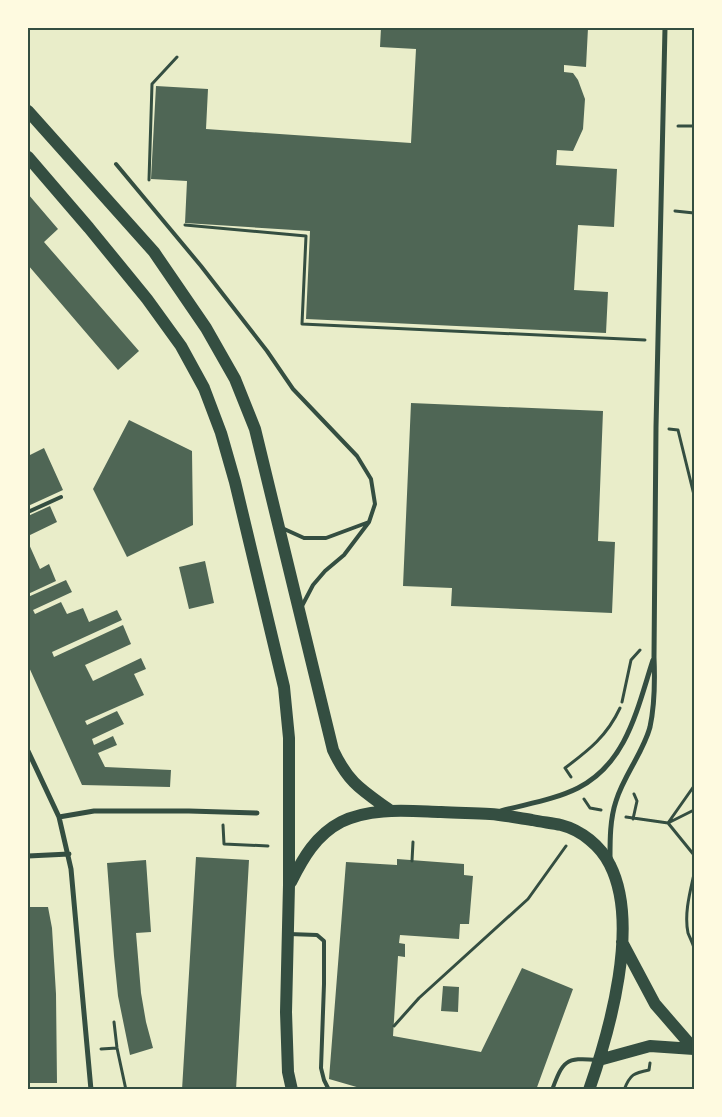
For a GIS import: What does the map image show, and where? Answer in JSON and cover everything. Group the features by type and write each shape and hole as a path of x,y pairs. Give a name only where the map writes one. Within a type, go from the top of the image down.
{"main road":[{"path":"28,111 154,252 206,328 236,378 255,429 333,750 343,770 356,786 391,810"},
{"path":"28,157 141,292 181,346 204,388 221,433 235,482 284,687 289,738 288,1072 292,1090"},
{"path":"289,885 307,852 328,830 355,816 391,810 491,814 562,825 588,839 602,851 610,865 622,910 622,942 618,983 600,1060 589,1090"},
{"path":"622,942 655,1004 694,1049"},
{"path":"600,1060 650,1046 694,1049"},
{"path":"281,1090 288,1072"}],"street":[{"path":"610,865 610,834 616,800 636,762 649,728 656,692 654,657 656,428 665,28"},
{"path":"491,814 563,794 593,779 607,767 621,748 631,726 654,657"},
{"path":"28,751 59,817 69,854 74,883 91,1090"},
{"path":"59,817 94,811 257,813"},
{"path":"28,856 69,854"}],"lane":[{"path":"116,164 201,266 267,351 293,389 357,456 371,479 375,504 369,522 344,555 313,584 299,613"},
{"path":"28,512 61,497"},
{"path":"280,527 304,538 326,538 369,522"},
{"path":"288,934 317,935 324,941 321,1068 329,1090"},
{"path":"552,1090 560,1067 569,1061 581,1059 600,1060"}],"path":[{"path":"149,181 152,84 177,57"},
{"path":"661,210 694,213"},
{"path":"184,225 306,236 302,324 659,340"},
{"path":"656,428 678,430 694,494"},
{"path":"572,778 565,768 602,737 612,724 622,705 631,660"},
{"path":"668,823 694,786"},
{"path":"585,800 590,808 600,810"},
{"path":"586,814 590,808"},
{"path":"633,820 668,823 694,810"},
{"path":"668,823 694,855"},
{"path":"412,861 413,842"},
{"path":"224,844 268,846"},
{"path":"394,1026 419,998 528,899 562,852"},
{"path":"694,874 689,902 688,933 694,948"},
{"path":"114,1022 117,1048 126,1090"},
{"path":"624,1090 628,1080 635,1072 649,1070 650,1063"}],"building":[{"path":"381,28 588,28 586,67 564,65 564,72 573,73 578,80 585,99 583,129 573,151 557,150 556,165 617,169 614,227 578,225 574,290 608,292 606,333 306,319 310,231 185,223 187,181 151,179 156,86 208,89 206,129 411,143 416,49 380,47"},
{"path":"28,194 58,229 44,242 139,351 118,370 28,265"},
{"path":"411,403 603,411 598,541 615,542 612,613 451,606 452,588 403,586"},
{"path":"129,420 192,451 193,525 127,557 93,489"},
{"path":"44,448 63,490 28,506 28,456"},
{"path":"50,506 57,522 28,536 28,516"},
{"path":"28,542 40,569 49,564 56,581 28,594"},
{"path":"205,561 214,603 189,609 179,567"},
{"path":"66,580 72,592 33,610 35,614 61,602 67,614 83,608 89,622 117,610 122,620 52,652 54,657 123,625 131,644 85,665 93,681 141,658 146,669 134,674 144,695 85,721 87,725 117,711 124,724 92,739 94,745 113,736 117,745 98,753 105,767 171,770 170,787 82,785 28,665 28,597"},
{"path":"196,857 249,860 236,1090 182,1090"},
{"path":"397,859 464,864 464,875 473,876 469,924 460,924 459,939 400,935 399,943 405,944 405,957 398,956 393,1036 481,1052 522,968 573,989 536,1090 367,1090 329,1079 346,862 397,865"},
{"path":"146,860 151,932 136,933 141,993 153,1048 130,1055 118,996 107,863"},
{"path":"28,907 48,907 52,928 56,994 57,1083 28,1083"},
{"path":"443,986 459,987 458,1012 441,1011"}]}
